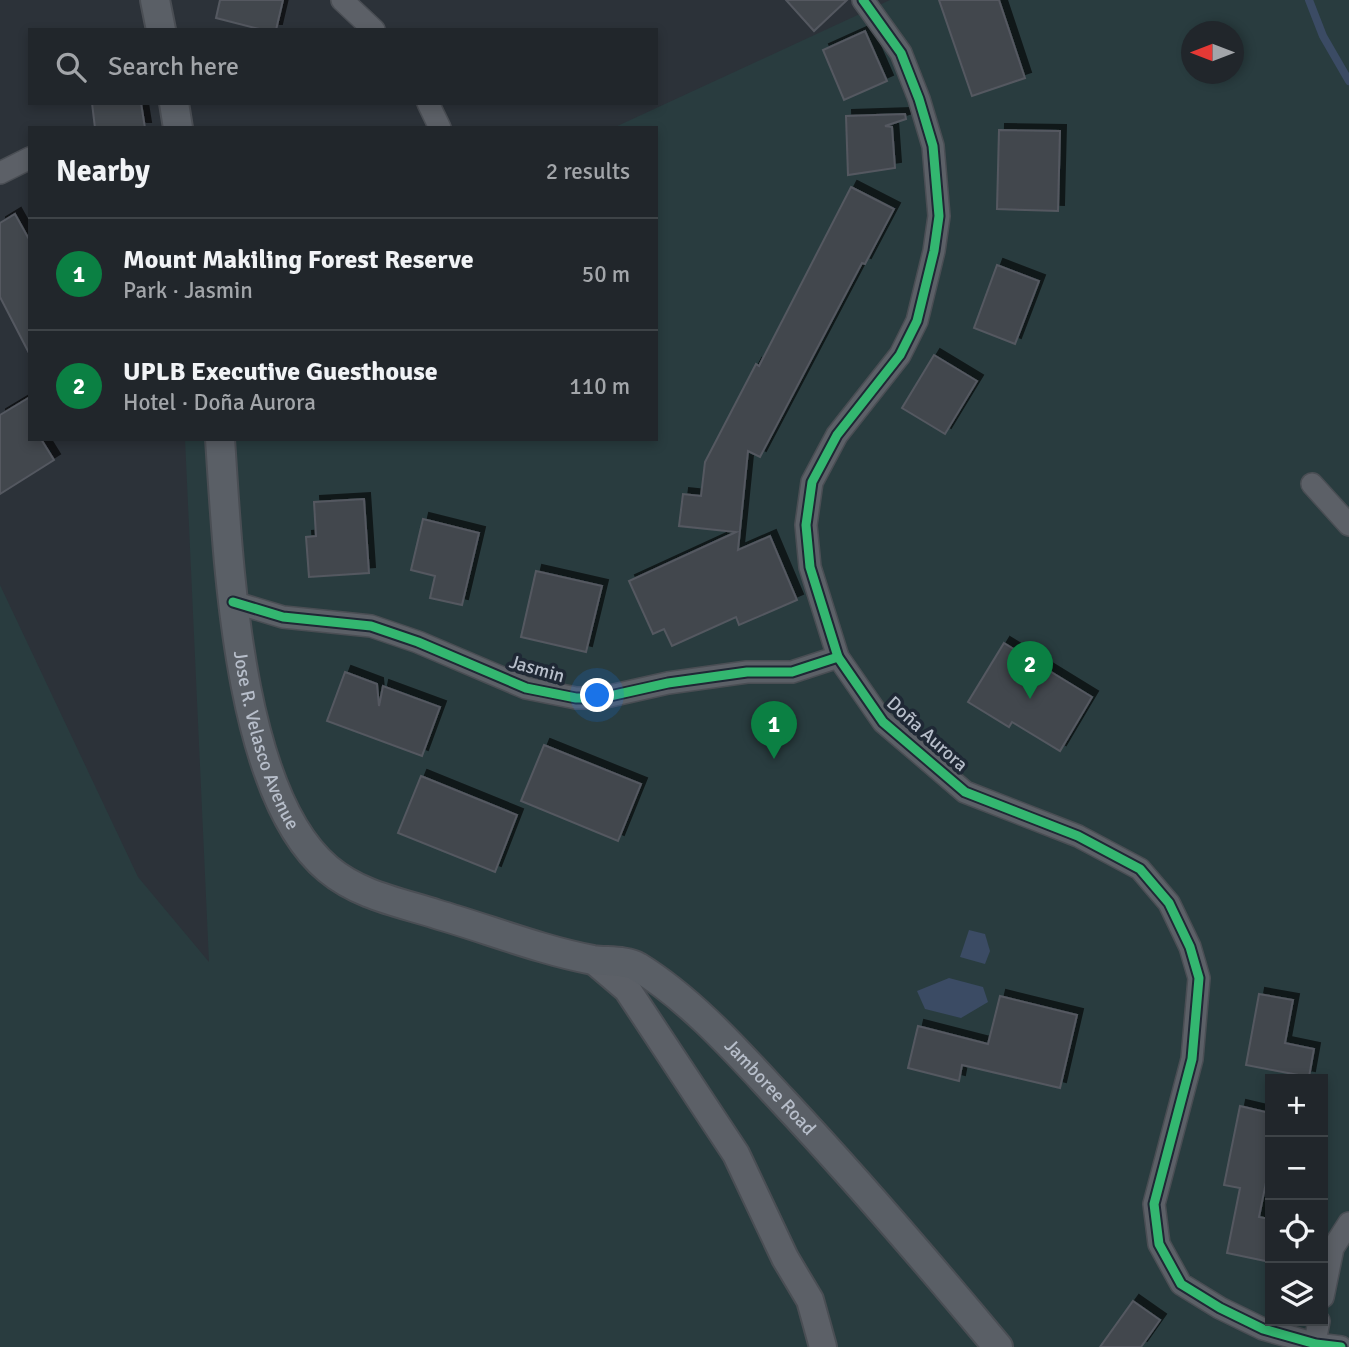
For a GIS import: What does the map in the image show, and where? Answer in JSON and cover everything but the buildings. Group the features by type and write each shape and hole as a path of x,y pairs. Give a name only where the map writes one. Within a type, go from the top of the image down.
{"main road":[{"path":"155,0 161,28"},
{"path":"174,105 178,126"},
{"name":"Jose R. Velasco Avenue","path":"220,441 238,649 267,774 303,840 326,867 356,890 475,926"},
{"name":"Jamboree Road","path":"475,926 593,960 634,964 660,982 737,1052 827,1148 998,1347"}],"street":[{"path":"342,0 372,28"},
{"name":"Doña Aurora","path":"863,0 901,52 919,99 933,146 939,216 934,251 917,321 900,355 837,435 812,482 806,525 810,567 838,657 883,722 965,792 1078,836 1140,869 1169,902 1190,947 1199,978 1192,1059 1154,1204 1159,1244 1181,1284 1263,1329 1315,1346 1341,1347"},
{"path":"429,105 439,126"},
{"path":"0,173 28,159"},
{"path":"1312,484 1349,525"},
{"name":"Jasmin","path":"233,602 282,617 371,626 526,688 576,698 601,698 643,688 747,672 792,672 838,657"},
{"path":"593,960 626,989 736,1154 785,1258 810,1300 823,1347"},
{"path":"1328,1272 1333,1248 1349,1223"},
{"path":"1315,1346 1318,1326"}],"shaded area":[{"path":"890,0 1349,0 1349,1347 0,1347 0,585 138,877 209,962 185,441 658,441 658,126 617,126"}],"water":[{"path":"969,930 985,934 990,951 985,964 960,957"},
{"path":"949,978 983,987 988,1002 961,1018 925,1009 917,991"}],"waterway":[{"path":"1309,0 1323,36 1349,81"}],"cycle path":[{"path":"863,0 901,53 919,99 933,146 939,216 934,251 917,321 900,355 837,435 812,482 806,525 810,567 838,657 883,722 965,792 1078,836 1140,869 1169,903 1190,947 1199,978 1192,1059 1154,1204 1159,1244 1181,1284 1220,1308 1263,1329 1316,1344 1341,1347"},
{"path":"233,602 283,617 371,626 418,642 526,688 576,698 601,698 668,683 747,672 792,672 838,657"}],"place":[{"name":"UPLB Executive Guesthouse","path":"1030,699"},
{"name":"Mount Makiling Forest Reserve","path":"774,759"}]}
